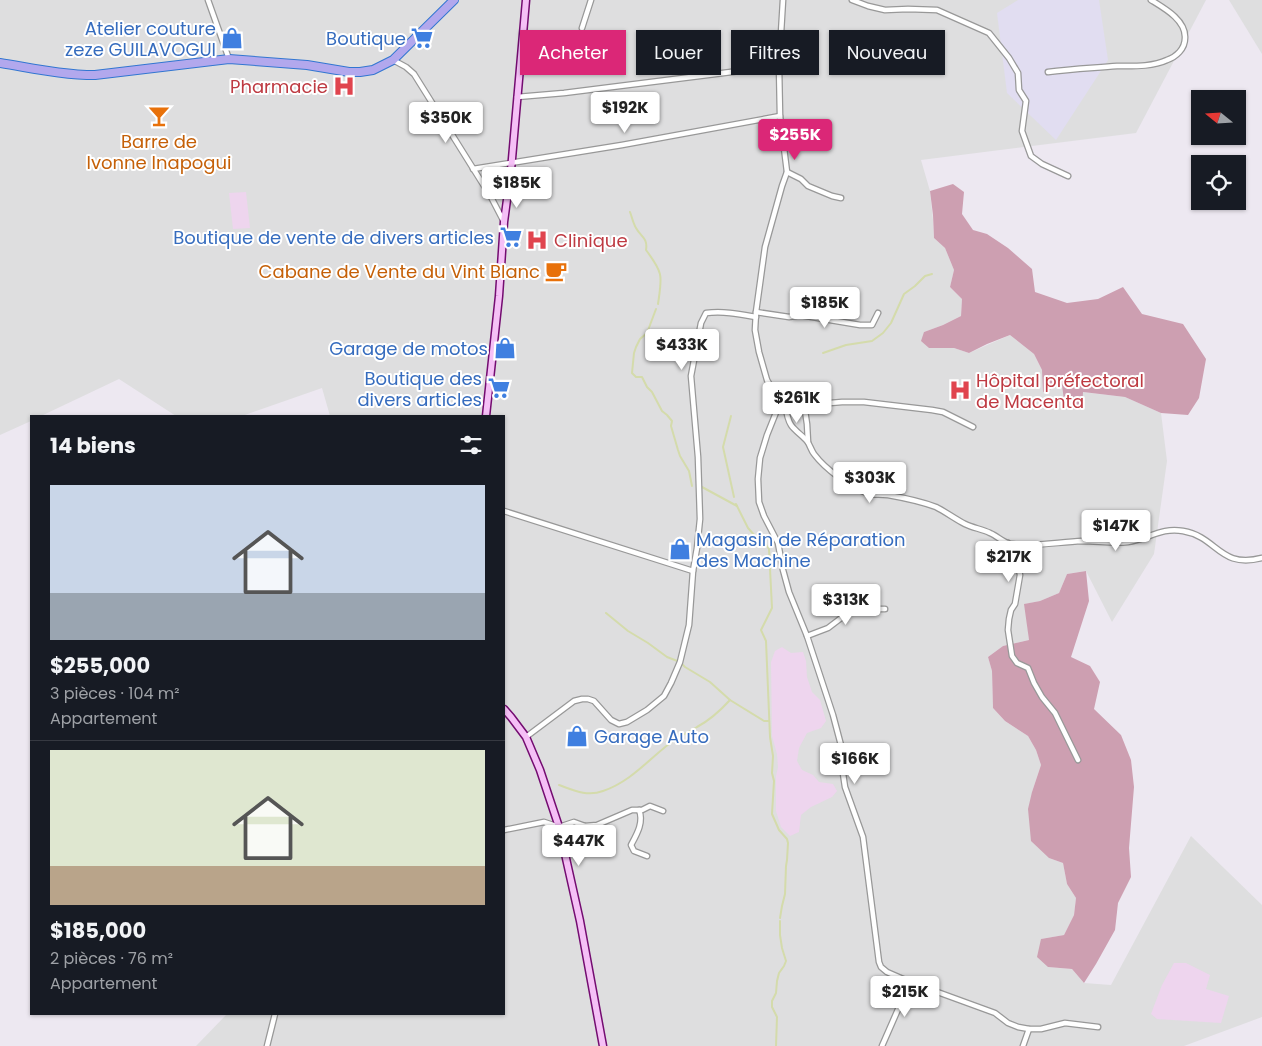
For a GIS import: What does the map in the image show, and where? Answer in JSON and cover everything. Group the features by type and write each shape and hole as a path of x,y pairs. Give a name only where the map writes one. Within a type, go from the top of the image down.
{"highway":[{"path":"0,63 76,75 229,59 307,65 360,72 373,70 394,60 454,0"}],"main road":[{"path":"486,415 526,0"},
{"path":"505,710 526,737 540,770 559,827 580,921 603,1046"}],"street":[{"path":"208,0 229,59"},
{"path":"582,28 591,0"},
{"path":"781,30 783,0"},
{"path":"852,0 885,10 937,10 989,33 1009,58 1018,73 1019,90 1026,101 1022,131 1031,156 1042,164 1068,176"},
{"path":"1048,72 1143,65 1165,61 1176,56 1183,48 1185,31 1168,10 1150,0"},
{"path":"394,60 414,74 474,169 504,222"},
{"path":"517,97 731,72"},
{"path":"779,75 780,116 787,172 765,247 756,315 756,330 761,361 767,380 778,399 785,403 864,402 932,410 943,412 973,427"},
{"path":"474,169 622,145 780,116"},
{"path":"787,172 801,179 808,186 841,198"},
{"path":"526,737 574,701 588,699 594,701 611,720 619,724 627,722 648,710 664,696 680,662 689,625 698,536 698,457 691,376 700,323 706,313 735,312 789,317 800,315 870,325 878,313"},
{"path":"778,399 777,410 760,458 758,479 759,502 778,543 789,592 807,636 842,748 845,787 863,837 881,967 887,972 910,982 995,1013 1008,1023 1018,1027 1041,1029 1065,1023 1098,1027"},
{"path":"785,403 791,424 808,442 814,454 828,470 853,486 870,494 913,499 925,503 946,512 966,524 990,533 1008,544 1018,563 1020,575 1015,604 1009,619 1008,630 1012,656 1017,663 1028,668 1042,697 1055,713 1078,760"},
{"path":"804,404 808,442"},
{"path":"505,511 693,571"},
{"path":"1008,544 1084,541 1127,542 1168,530 1183,531 1196,536 1206,541 1222,554 1240,561 1262,558"},
{"path":"807,636 828,628 853,609 885,609"},
{"path":"585,826 597,825 632,810 642,810 650,806 662,810"},
{"path":"639,810 642,816 639,828 631,844 634,851 647,856"},
{"path":"505,830 544,822 559,827 574,822 609,838"},
{"path":"882,1046 910,982"},
{"path":"267,1046 275,1015"},
{"path":"1023,1046 1029,1029"}],"shaded area":[{"path":"0,0 1206,0 1136,133 921,160 930,191 934,238 945,248 954,270 950,287 962,299 961,316 924,332 929,348 954,348 969,353 1010,335 1034,354 1042,370 1062,384 1082,392 1125,397 1161,413 1167,461 1154,554 1112,622 1086,571 1067,574 1059,593 1040,601 1025,604 1029,640 1003,646 988,657 992,671 993,708 1005,721 1028,736 1036,750 1041,765 1032,792 1049,858 1063,863 1067,884 1076,898 1074,915 1064,935 1041,939 1048,967 1072,969 1084,983 1111,985 1191,836 1262,905 1262,1017 1184,1046 196,1046 226,1015 505,1015 505,415 330,415 322,388 245,415 174,415 119,379 43,415 30,415 30,421 0,435"},
{"path":"1018,0 1099,0 1108,60 1056,140 1007,93 997,13"},
{"path":"1229,0 1262,0 1262,54"},
{"path":"953,184 964,192 962,214 973,230 987,234 1008,248 1032,269 1035,292 1067,303 1098,299 1123,287 1142,314 1183,324 1206,359 1199,398 1188,415 1161,413 1125,397 1083,392 1082,410 1065,408 1062,385 1043,392 1042,370 1034,354 1010,335 969,353 954,348 929,348 921,341 924,332 961,316 962,299 950,287 954,270 945,248 934,238 930,191"},
{"path":"246,192 250,228 233,229 229,193"},
{"path":"1086,571 1089,601 1071,657 1090,666 1100,682 1094,709 1121,735 1131,760 1134,787 1129,848 1131,877 1118,903 1115,930 1084,983 1072,969 1048,967 1037,957 1041,939 1064,935 1074,915 1076,898 1067,884 1063,863 1049,858 1031,841 1028,809 1041,765 1036,750 1028,736 1005,721 993,708 992,671 988,657 1003,646 1029,640 1024,604 1040,601 1059,593 1067,574"},
{"path":"782,647 791,653 803,652 806,661 807,677 812,692 820,700 826,721 821,728 807,733 799,748 797,761 802,770 813,775 819,782 833,784 837,791 832,797 811,807 801,815 799,832 790,836 781,827 776,811 776,776 778,767 772,736 771,662 775,651"},
{"path":"1174,963 1186,963 1210,975 1206,989 1229,996 1221,1023 1157,1019 1151,1014 1162,985"}],"waterway":[{"path":"630,212 635,226 645,240 646,250 659,270 661,281 658,304"},
{"path":"823,353 846,345 872,341 883,333 891,323 904,294 925,276 932,274"},
{"path":"656,309 647,333 640,339 636,347 632,373 636,377 642,377 662,411 672,421 671,426 678,450 689,471 692,486"},
{"path":"731,416 723,447 734,497"},
{"path":"702,487 737,506"},
{"path":"736,504 748,528 769,549 772,608 761,630 766,641 770,737 773,756 772,814 779,830 788,843 785,894 780,918"},
{"path":"606,613 628,631 667,657 680,662 710,682 730,700 764,721 769,721"},
{"path":"559,785 580,792 591,793 597,793 614,787 677,738 711,718 730,700"},
{"path":"776,1046 777,1017 772,1007 772,1001 776,993 779,973 786,961 780,935 780,921"}],"place":[{"name":"Atelier couture zeze GUILAVOGUI","path":"232,38"},
{"name":"Boutique","path":"422,38"},
{"name":"Pharmacie","path":"344,86"},
{"name":"Barre de Ivonne Inapogui","path":"159,116"},
{"name":"Boutique de vente de divers articles","path":"511,237"},
{"name":"Clinique","path":"537,240"},
{"name":"Cabane de Vente du Vint Blanc","path":"556,271"},
{"name":"Garage de motos","path":"505,348"},
{"name":"Boutique des divers articles","path":"499,388"},
{"name":"Hôpital préfectoral de Macenta","path":"960,390"},
{"name":"Magasin de Réparation des Machine","path":"680,549"},
{"name":"Garage Auto","path":"577,736"}]}
